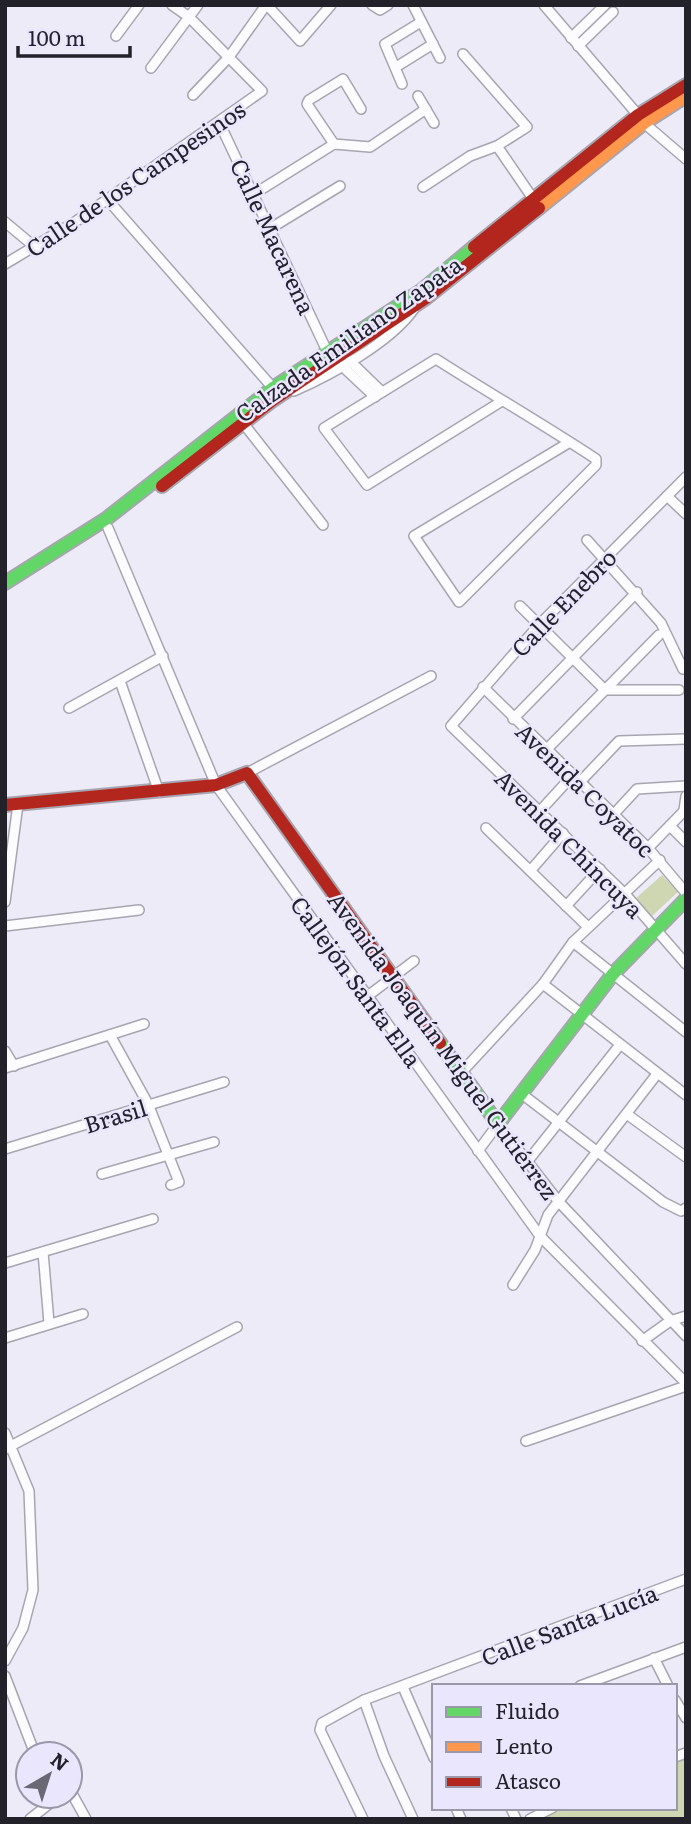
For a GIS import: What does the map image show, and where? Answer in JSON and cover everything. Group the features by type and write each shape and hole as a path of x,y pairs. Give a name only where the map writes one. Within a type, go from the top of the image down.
{"main road":[{"name":"Calzada Emiliano Zapata","path":"5,591 79,542 327,351 421,291 686,85"},
{"name":"Calzada Emiliano Zapata","path":"641,119 686,96"},
{"name":"Calzada Emiliano Zapata","path":"5,583 108,528 243,423 273,394 417,304 536,202"},
{"path":"12,804 216,785 247,773"},
{"name":"Avenida Joaquín Miguel Gutiérrez","path":"247,773 498,1125"},
{"path":"498,1125 613,974 686,899"}],"street":[{"path":"116,36 139,5"},
{"path":"172,5 189,17 229,57"},
{"path":"151,68 198,5"},
{"path":"193,95 229,57 267,5 300,41 331,5"},
{"path":"413,5 440,58"},
{"path":"544,5 641,119 686,159"},
{"path":"571,38 605,5"},
{"path":"578,46 613,12"},
{"path":"402,84 385,44 421,22"},
{"path":"396,67 433,44"},
{"path":"423,187 470,156 498,146 527,127 463,54"},
{"name":"Calle de los Campesinos","path":"5,264 36,248 262,90 229,57"},
{"path":"334,144 307,104 309,100 344,79 361,109"},
{"path":"418,96 434,123"},
{"path":"254,194 334,144 370,147 426,109"},
{"name":"Calle Macarena","path":"219,122 327,351"},
{"path":"498,146 536,202"},
{"path":"271,228 340,186"},
{"path":"107,199 273,394 323,379 403,324 417,304"},
{"path":"5,222 36,248"},
{"path":"502,401 367,485 324,428 436,359 596,458 596,465 460,602 414,536 570,442"},
{"path":"346,363 379,395"},
{"path":"243,423 323,525"},
{"name":"Calle Enebro","path":"451,726 538,626 683,480"},
{"path":"667,496 686,514"},
{"name":"Callejón Santa Ella","path":"108,528 216,785 540,1236 686,1385"},
{"path":"587,540 637,592 661,623 683,669"},
{"path":"513,719 637,592"},
{"path":"520,606 605,690 679,690"},
{"path":"545,750 659,635"},
{"path":"69,708 163,656"},
{"path":"247,773 431,676"},
{"path":"120,681 159,792"},
{"name":"Avenida Coyatoc","path":"483,687 660,860 686,893"},
{"name":"Avenida Chincuya","path":"451,726 625,894 686,964"},
{"path":"540,811 619,741 686,738"},
{"path":"613,815 637,789 686,786"},
{"path":"648,848 685,810 686,796"},
{"path":"5,902 12,804"},
{"path":"670,826 686,842"},
{"path":"486,828 588,927"},
{"path":"531,870 564,834"},
{"path":"460,1074 542,984 573,942 660,860"},
{"path":"566,906 600,869"},
{"path":"5,926 139,910"},
{"path":"573,942 686,1032"},
{"path":"369,995 393,980 414,961"},
{"path":"542,984 580,1016 686,1095"},
{"path":"5,1051 9,1067 144,1024"},
{"path":"110,1035 148,1104 169,1155 179,1182 171,1185"},
{"path":"527,1162 619,1046"},
{"path":"513,1285 540,1236 548,1215 628,1115 657,1074"},
{"name":"Brasil","path":"5,1149 224,1082"},
{"path":"522,1094 598,1153 683,1209"},
{"path":"628,1115 686,1157"},
{"path":"478,1151 498,1125"},
{"name":"Avenida Joaquín Miguel Gutiérrez","path":"498,1125 559,1202 686,1336"},
{"path":"102,1174 214,1142"},
{"path":"5,1263 153,1219"},
{"path":"43,1252 49,1323"},
{"path":"5,1338 83,1314"},
{"path":"642,1341 670,1321 686,1317"},
{"path":"9,1448 237,1327"},
{"path":"526,1441 686,1385"},
{"path":"5,1433 29,1491 32,1513 33,1590 23,1628 5,1661"},
{"name":"Calle Santa Lucía","path":"363,1819 336,1767 320,1726 330,1717 364,1700 403,1688 686,1579"},
{"path":"5,1645 23,1628"},
{"path":"585,1684 686,1647"},
{"path":"654,1658 667,1684"},
{"path":"608,1675 613,1684"},
{"path":"5,1676 29,1740"},
{"path":"403,1688 432,1753"},
{"path":"364,1700 384,1756 413,1819"},
{"path":"530,1819 548,1810"}],"green space":[{"path":"662,875 678,892 652,916 635,899"},
{"path":"686,1752 686,1819 540,1819 559,1810 677,1810 677,1756"}],"traffic: fast":[{"path":"5,583 106,519 273,388 421,291 474,247"},
{"path":"440,1043 498,1124 613,974 686,899"}],"traffic: slow":[{"path":"539,208 644,123 686,96"}],"traffic: jam":[{"path":"474,247 638,115 686,85"},
{"path":"162,486 273,400 426,298 539,208"},
{"path":"5,805 216,785 247,773 440,1043"}]}
